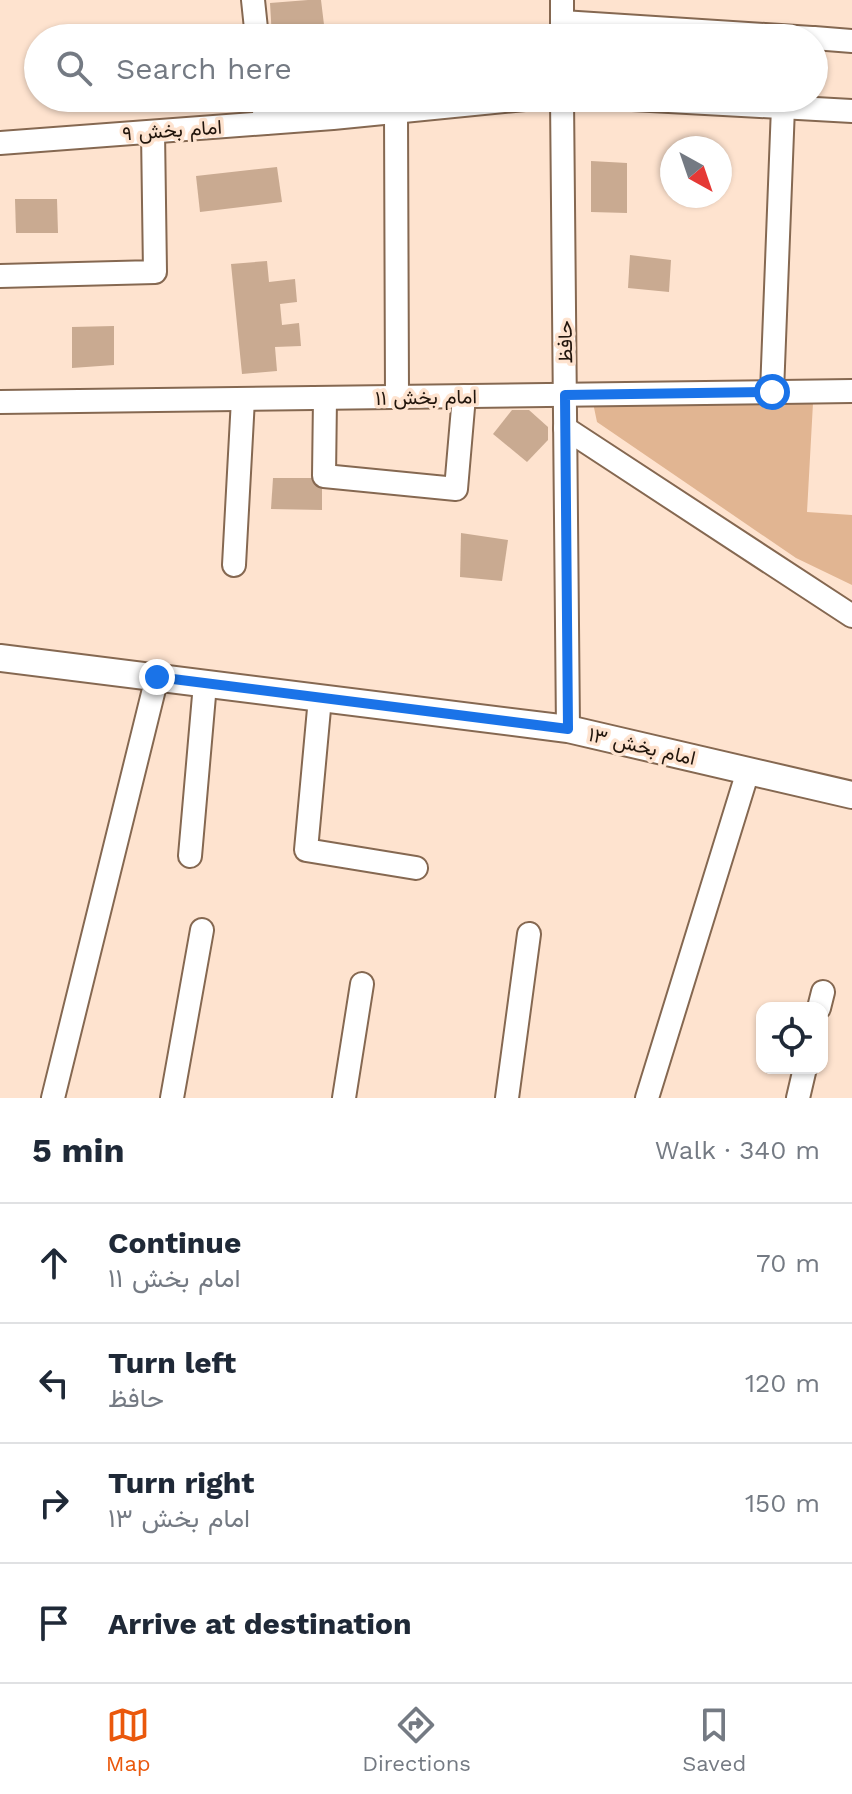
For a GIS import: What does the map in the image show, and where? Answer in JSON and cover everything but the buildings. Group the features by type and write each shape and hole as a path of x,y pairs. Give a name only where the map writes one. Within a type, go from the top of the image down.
{"street":[{"path":"253,0 256,24"},
{"path":"562,20 618,24"},
{"path":"828,39 852,41"},
{"path":"828,110 852,111"},
{"path":"264,112 265,123"},
{"path":"396,112 397,397"},
{"name":"امام بخش ۹","path":"0,143 396,112"},
{"name":"حافظ","path":"562,112 568,729"},
{"path":"772,392 783,112"},
{"path":"0,276 155,272 153,132"},
{"name":"امام بخش ۱۱","path":"0,402 852,391"},
{"path":"325,398 324,476 456,489 464,396"},
{"path":"234,565 243,399"},
{"path":"565,428 852,616"},
{"name":"امام بخش ۱۳","path":"0,658 568,729 852,795"},
{"path":"53,1098 157,677"},
{"path":"190,856 205,684"},
{"path":"320,698 306,850 416,868"},
{"path":"647,1098 748,771"},
{"path":"172,1098 202,930"},
{"path":"507,1098 529,934"},
{"path":"344,1098 362,984"},
{"path":"798,1098 804,1074"}],"shaded area":[{"path":"592,398 813,403 807,512 852,515 852,585 796,558 597,422"}],"route":[{"path":"157,677 568,729 565,395 772,392"}]}
